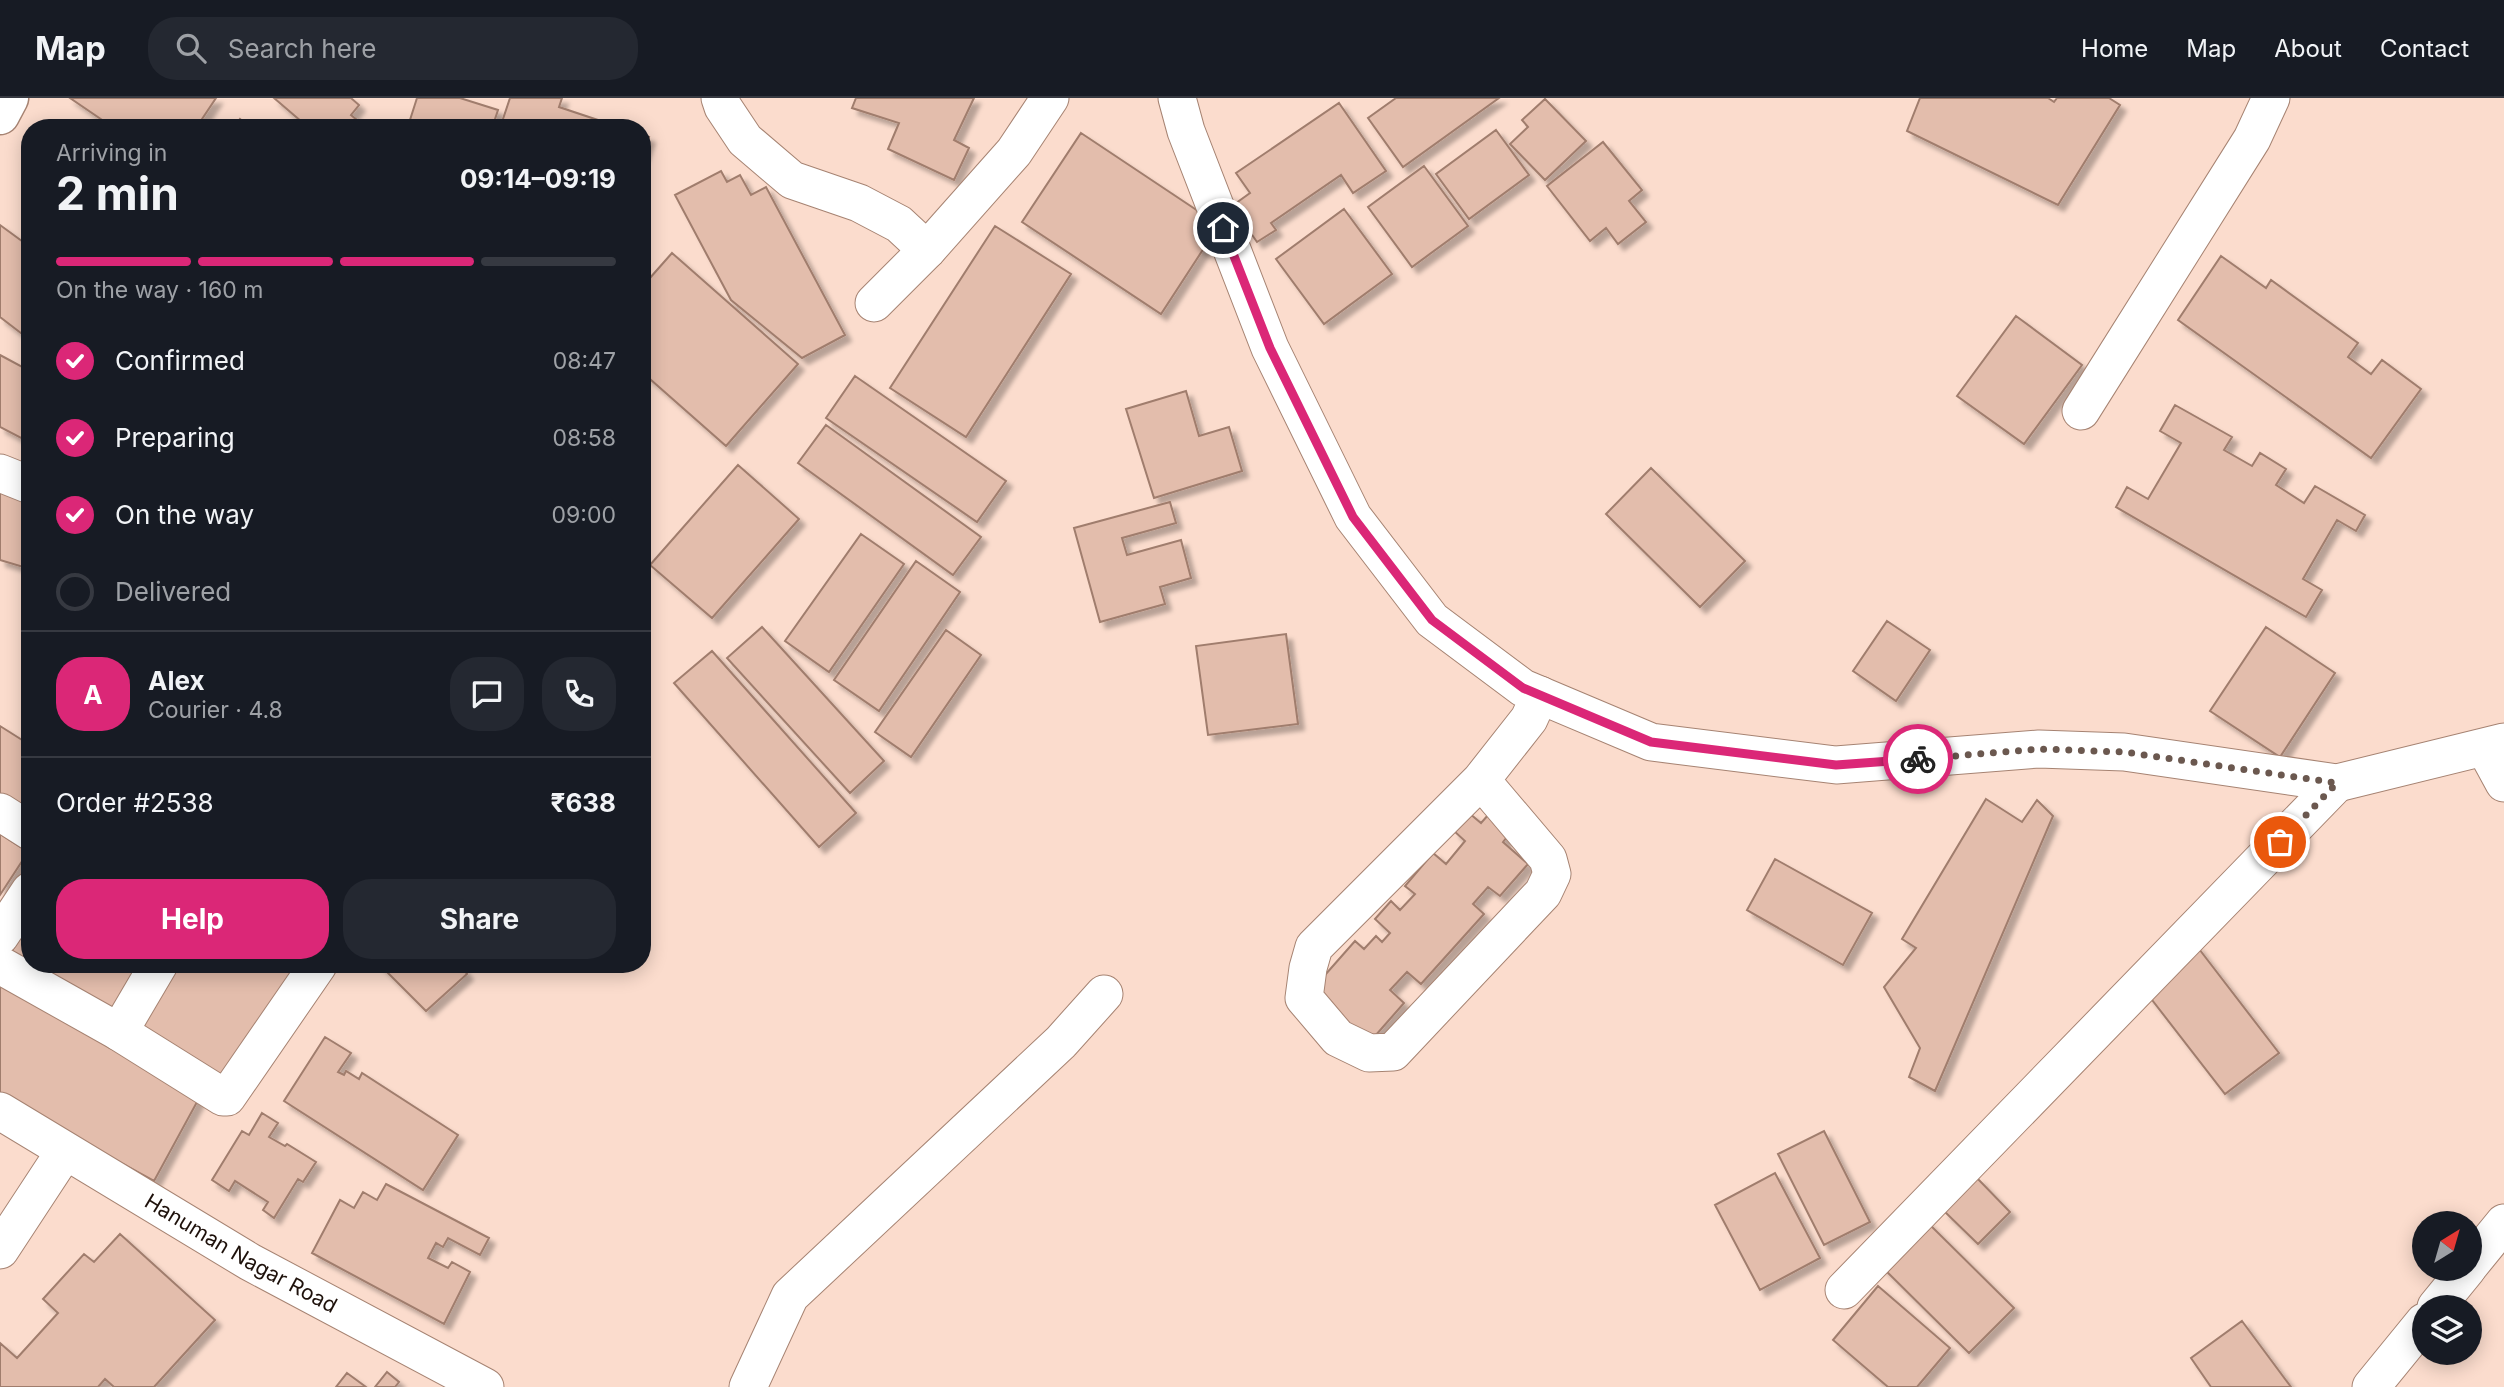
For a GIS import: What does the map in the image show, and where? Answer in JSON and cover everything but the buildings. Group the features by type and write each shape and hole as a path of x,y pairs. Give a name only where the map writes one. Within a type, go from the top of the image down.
{"street":[{"path":"0,115 9,98"},
{"path":"720,98 723,107 745,139 792,180 859,202 899,224 927,250"},
{"path":"874,303 927,250 1014,152 1050,98"},
{"path":"1177,98 1186,131 1270,348 1353,517 1432,620 1523,688 1651,742 1836,765 2039,749 2112,752 2337,783 2495,745 2504,783"},
{"path":"2081,411 2252,139 2271,98"},
{"path":"0,473 21,481"},
{"path":"1481,780 1548,859 1552,874 1543,893 1393,1052 1369,1053 1338,1038 1304,999 1314,947 1481,780 1529,719 1540,695"},
{"path":"1844,1290 2337,783"},
{"path":"0,812 21,825"},
{"path":"0,936 21,904"},
{"path":"0,965 120,1032 223,1097 227,1097 312,973"},
{"path":"120,1032 154,973"},
{"path":"748,1387 790,1296 1061,1042 1104,994"},
{"name":"Hanuman Nagar Road","path":"0,1111 250,1262 485,1387"},
{"path":"0,1250 65,1151"},
{"path":"2482,1250 2504,1223"},
{"path":"2446,1295 2457,1281"},
{"path":"2371,1387 2412,1337"}],"way so far":[{"path":"1918,759 2039,749 2124,752 2337,783 2280,842"}],"route":[{"path":"1223,228 1270,348 1353,517 1432,620 1523,688 1651,742 1836,765 1918,759"}]}
